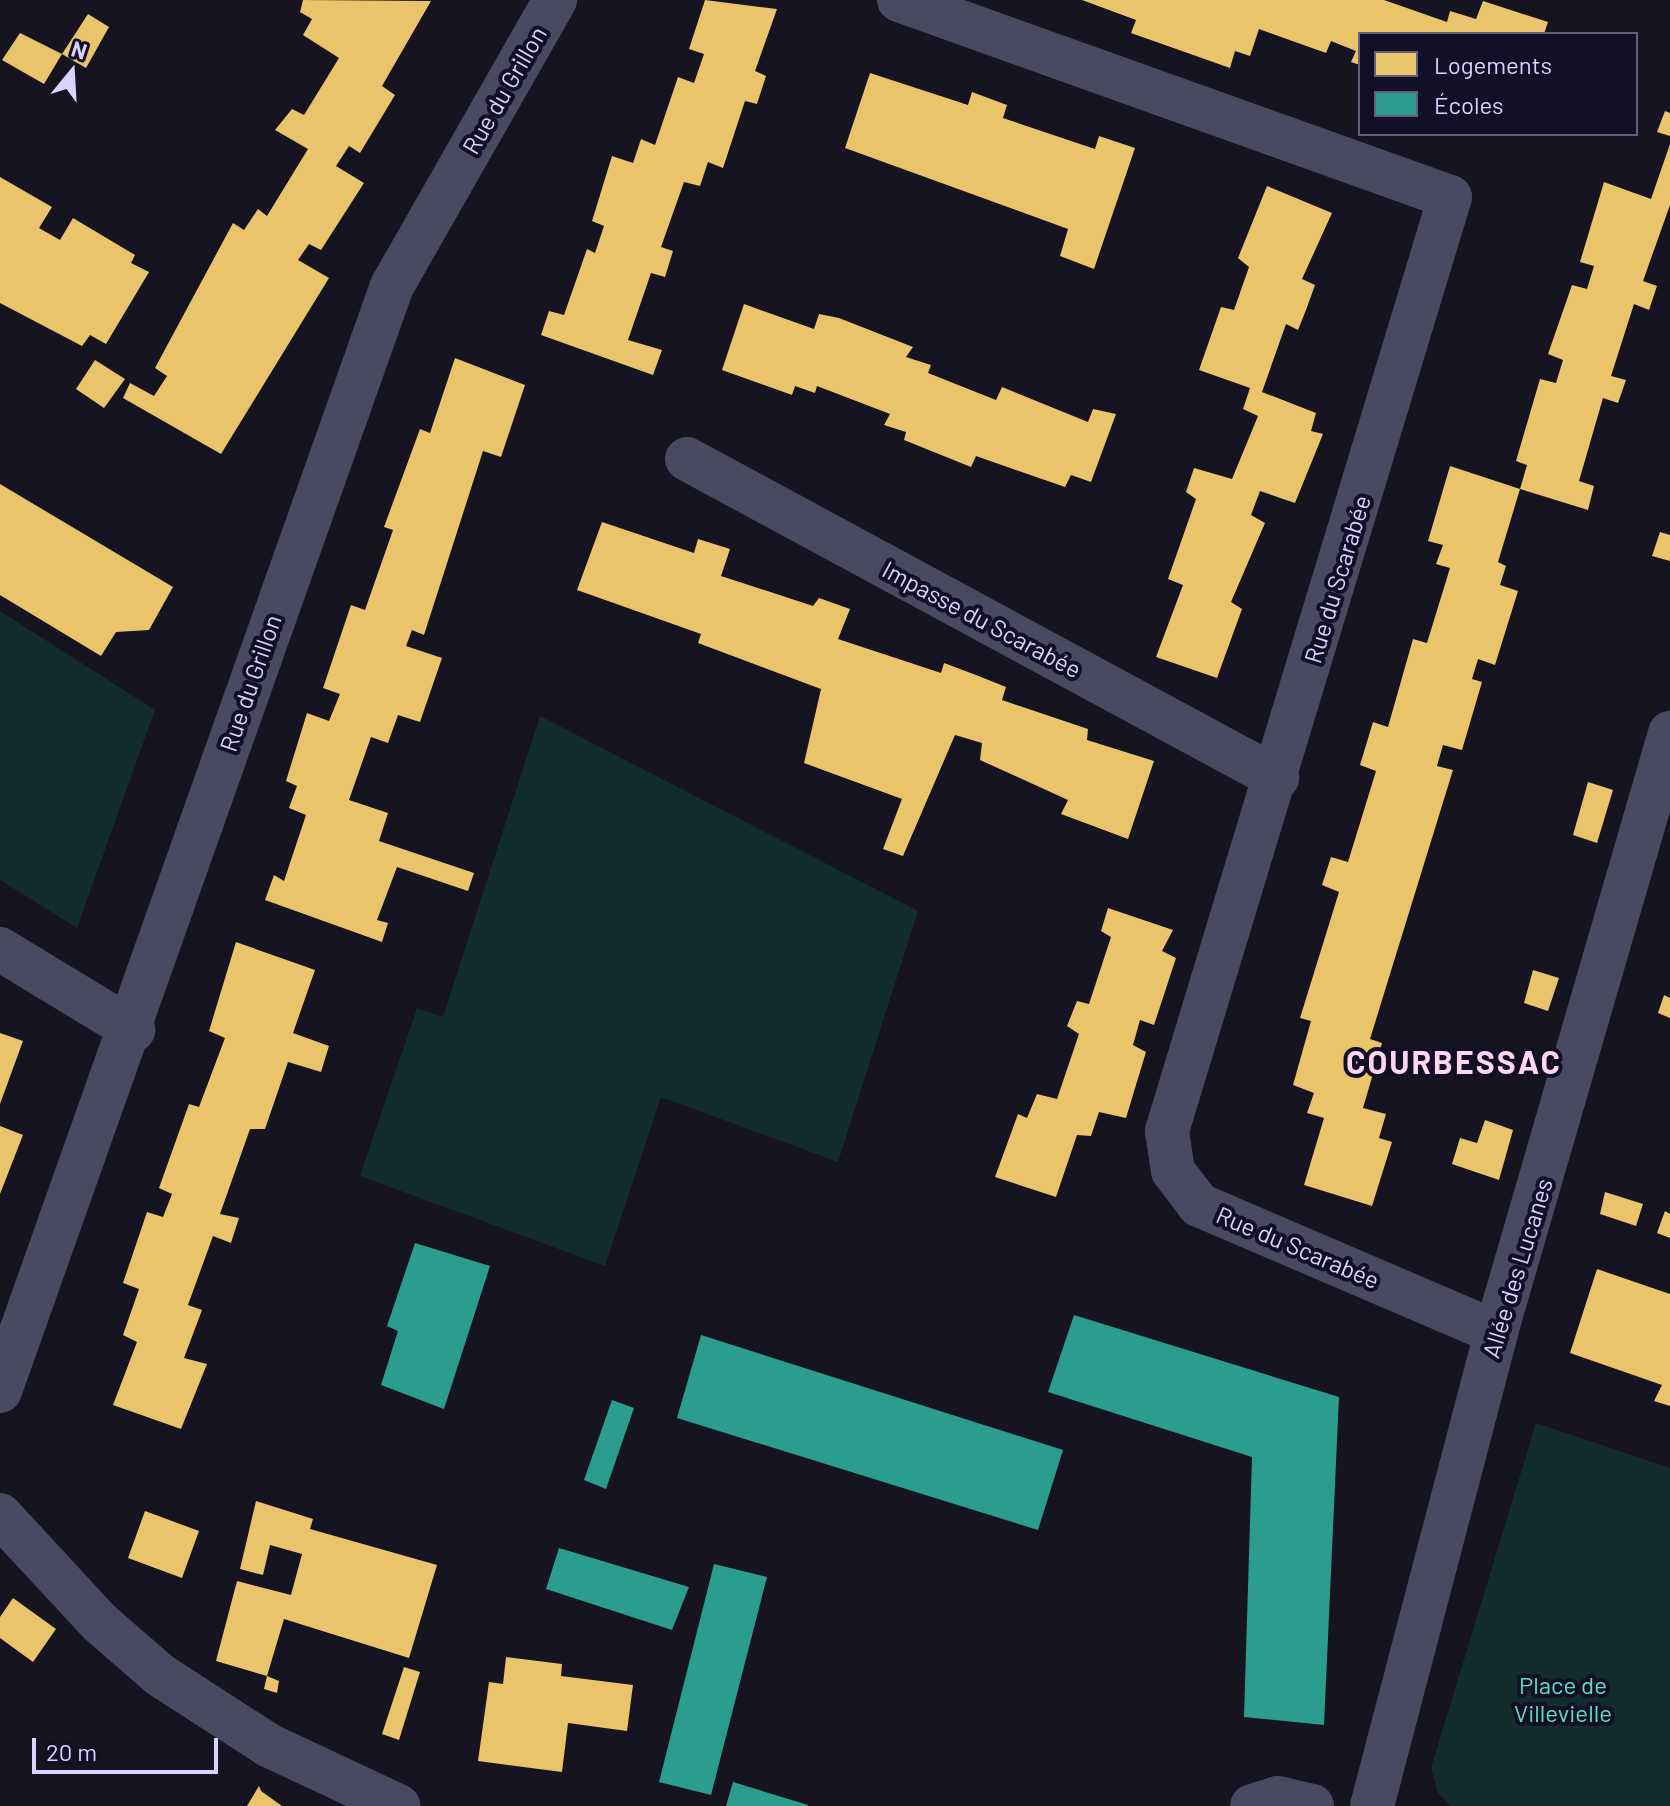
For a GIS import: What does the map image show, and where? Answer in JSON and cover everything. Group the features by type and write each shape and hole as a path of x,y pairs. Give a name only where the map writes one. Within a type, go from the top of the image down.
{"street":[{"name":"Rue du Grillon","path":"0,1391 133,1030 392,286 555,0"},
{"name":"Rue du Scarabée","path":"899,0 1450,197 1277,778 1167,1131 1173,1171 1199,1205 1496,1332"},
{"name":"Impasse du Scarabée","path":"687,459 1277,778"},
{"name":"Allée des Lucanes","path":"1372,1806 1496,1332 1670,733"},
{"path":"0,949 133,1030"},
{"path":"0,1515 99,1622 160,1675 268,1745 398,1806"},
{"path":"1252,1806 1278,1798 1312,1806"}],"green space":[{"path":"0,611 155,710 77,928 0,880"},
{"path":"540,716 918,911 838,1162 661,1097 605,1266 360,1176 417,1008 443,1017"},
{"name":"Place de Villevielle","path":"1536,1423 1670,1468 1670,1806 1450,1806 1438,1793 1431,1768"}],"building: Logements":[{"path":"303,0 431,1 382,86 395,95 360,153 349,146 336,166 364,183 321,250 309,244 298,260 329,278 221,454 123,398 130,383 154,396 167,376 155,368 233,223 244,230 258,209 267,216 308,149 275,130 292,109 304,115 339,58 303,35 312,19 300,12"},
{"path":"705,0 777,9 755,71 766,76 757,104 745,101 723,168 708,162 700,186 684,182 661,247 673,251 665,277 651,273 628,340 662,350 653,375 541,335 549,311 564,315 587,249 595,253 604,226 592,221 612,156 633,163 641,139 655,145 678,77 694,83 704,54 689,49"},
{"path":"1082,0 1384,0 1447,22 1450,11 1476,19 1483,1 1548,22 1545,32 1358,32 1358,64 1351,62 1356,51 1331,41 1326,53 1259,29 1250,56 1235,51 1230,68 1131,33 1136,20"},
{"path":"88,14 109,27 86,68 62,54"},
{"path":"20,33 62,54 44,84 2,60"},
{"path":"870,73 968,105 972,92 1007,105 1003,118 1095,149 1099,136 1135,148 1094,269 1060,256 1068,229 845,148"},
{"path":"1665,111 1670,113 1670,136 1657,132"},
{"path":"1670,144 1670,205 1643,281 1657,286 1649,310 1634,304 1611,376 1626,380 1618,403 1603,398 1579,481 1594,486 1588,510 1520,489 1527,465 1516,461 1540,379 1556,383 1563,360 1548,354 1572,285 1587,289 1594,266 1580,262 1604,182 1651,199"},
{"path":"0,177 52,207 39,228 60,240 73,218 135,255 131,263 149,272 106,344 90,335 82,346 0,303"},
{"path":"1267,186 1332,213 1302,279 1315,285 1306,310 1298,330 1286,324 1262,392 1316,413 1311,431 1323,434 1295,503 1260,491 1251,515 1265,523 1231,602 1242,609 1217,678 1156,657 1183,585 1168,579 1196,499 1186,492 1194,468 1232,479 1258,416 1243,409 1250,388 1199,370 1221,307 1234,310 1249,267 1238,258"},
{"path":"744,304 814,329 819,314 839,318 913,347 906,357 931,365 928,373 996,400 1002,387 1088,422 1093,409 1116,414 1091,482 1071,475 1065,487 976,456 971,467 904,440 906,432 884,425 890,414 817,386 815,393 795,386 792,395 722,370"},
{"path":"455,358 525,385 501,457 483,451 424,635 412,630 406,646 442,658 420,722 398,715 388,743 371,737 349,800 388,813 379,841 474,873 468,891 397,867 377,920 388,923 382,942 265,900 274,875 284,881 306,815 289,808 297,786 286,781 307,713 329,721 340,694 323,688 351,605 365,610 393,530 384,527 420,429 430,433"},
{"path":"95,360 125,379 104,408 76,389"},
{"path":"1450,466 1520,489 1498,562 1506,566 1500,585 1518,591 1495,665 1478,659 1472,679 1482,682 1462,750 1443,745 1437,766 1453,770 1370,1039 1382,1043 1363,1108 1386,1114 1379,1138 1392,1142 1372,1206 1304,1185 1324,1118 1307,1113 1314,1093 1293,1085 1311,1021 1300,1018 1339,892 1322,885 1331,857 1348,862 1376,771 1360,765 1373,722 1388,727 1413,639 1427,643 1450,568 1436,564 1443,545 1428,541"},
{"path":"0,484 173,587 149,630 116,632 101,656 0,595"},
{"path":"602,522 694,553 698,539 730,549 721,576 813,606 819,598 850,609 838,639 941,673 944,663 976,675 1006,687 1002,700 1088,729 1087,740 1154,761 1128,839 1061,814 1068,800 980,760 982,743 955,735 903,856 883,849 902,799 804,763 821,689 698,643 701,634 577,590"},
{"path":"1660,532 1670,535 1670,561 1652,556"},
{"path":"1588,782 1613,790 1597,843 1573,835"},
{"path":"1108,908 1173,930 1162,951 1176,958 1154,1025 1140,1020 1133,1045 1146,1052 1126,1118 1099,1112 1091,1136 1077,1135 1056,1197 995,1177 1018,1114 1027,1118 1037,1094 1057,1099 1079,1034 1067,1026 1077,1001 1089,1004 1111,937 1101,931"},
{"path":"236,942 315,970 293,1033 329,1046 321,1072 288,1062 265,1129 250,1129 220,1214 239,1218 231,1243 213,1236 188,1305 202,1310 184,1358 207,1364 181,1429 113,1405 137,1342 123,1335 139,1289 123,1283 147,1212 163,1217 172,1194 159,1188 189,1104 199,1107 225,1038 209,1031"},
{"path":"1533,970 1559,978 1548,1011 1524,1003"},
{"path":"1664,995 1670,998 1670,1018 1658,1013"},
{"path":"0,1033 23,1041 0,1104"},
{"path":"1485,1120 1513,1130 1499,1180 1452,1164 1460,1138 1477,1143"},
{"path":"0,1126 23,1135 0,1194"},
{"path":"1605,1192 1643,1204 1636,1226 1600,1214"},
{"path":"1665,1211 1670,1214 1670,1238 1657,1233"},
{"path":"1597,1269 1670,1294 1670,1406 1654,1401 1662,1385 1570,1353"},
{"path":"256,1501 313,1519 310,1529 437,1565 409,1658 284,1619 267,1676 216,1661 237,1581 291,1595 302,1554 270,1545 263,1575 240,1569"},
{"path":"145,1511 199,1531 182,1578 128,1558"},
{"path":"13,1598 56,1629 33,1662 0,1638 0,1617"},
{"path":"506,1657 562,1664 561,1676 633,1685 627,1731 568,1723 562,1772 478,1761 489,1682 503,1684"},
{"path":"404,1667 420,1672 399,1740 382,1734"},
{"path":"267,1676 279,1681 277,1693 264,1689"},
{"path":"259,1786 261,1791 282,1806 247,1806"}],"building: Écoles":[{"path":"415,1243 490,1266 444,1409 381,1385 398,1331 387,1326"},
{"path":"1074,1315 1339,1397 1324,1725 1244,1717 1252,1457 1048,1392"},
{"path":"701,1335 1063,1450 1038,1530 677,1418"},
{"path":"612,1400 634,1408 606,1489 584,1480"},
{"path":"559,1548 689,1587 672,1630 546,1589"},
{"path":"714,1564 767,1577 711,1795 659,1782"},
{"path":"733,1782 808,1805 808,1806 726,1806"}],"district":[{"name":"COURBESSAC","path":"1454,1061"}]}
